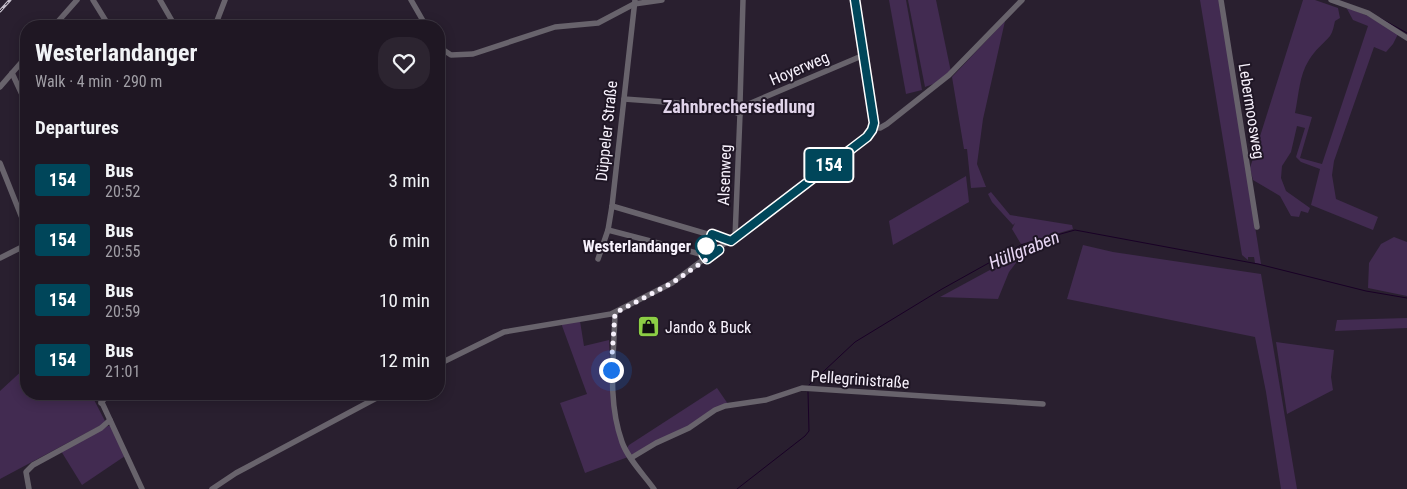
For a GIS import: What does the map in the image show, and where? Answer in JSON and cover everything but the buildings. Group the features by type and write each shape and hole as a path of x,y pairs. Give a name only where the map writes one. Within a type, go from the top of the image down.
{"street":[{"path":"59,20 77,0"},
{"path":"93,0 105,20"},
{"path":"160,0 172,20"},
{"path":"218,20 226,0"},
{"path":"411,0 423,20"},
{"path":"445,51 451,55 473,54 523,35 555,27 598,23 635,2 662,0"},
{"name":"Alsenweg","path":"733,239 740,114 744,111 742,105 743,0"},
{"path":"445,361 504,332 615,313 672,283 867,137 874,127 855,0"},
{"path":"874,127 880,128 887,124 949,75 1022,0"},
{"name":"Lebermoosweg","path":"1221,0 1257,227"},
{"path":"1331,0 1376,17 1407,38"},
{"name":"Düppeler Straße","path":"598,259 608,230 612,206 635,2"},
{"name":"Hoyerweg","path":"742,105 864,55"},
{"path":"0,87 20,64"},
{"path":"12,73 20,90"},
{"path":"624,99 734,107 742,105"},
{"path":"734,107 735,112 740,114"},
{"path":"0,163 20,213"},
{"path":"612,206 733,239"},
{"path":"608,230 705,257"},
{"path":"705,257 712,234"},
{"path":"0,258 20,248"},
{"path":"615,313 611,370 613,400 622,443 654,489"},
{"name":"Pellegrinistraße","path":"631,458 656,442 689,428 720,408 766,400 806,388 1043,404"},
{"path":"101,400 142,489"},
{"path":"212,489 236,473 373,400"},
{"path":"29,489 26,472 28,469 101,428 110,420"}],"shaded area":[{"path":"889,0 906,0 922,90 906,94"},
{"path":"908,0 936,0 951,72 939,82 925,87"},
{"path":"1200,0 1219,0 1261,264 1255,263 1254,257 1248,257 1248,260 1242,255"},
{"path":"1303,0 1315,0 1338,8 1340,18 1335,21 1330,36 1309,60 1301,79 1295,113 1312,117 1300,158 1322,164 1368,26 1353,20 1346,7 1368,16 1398,34 1386,52 1374,47 1334,161 1332,175 1336,199 1378,217 1373,230 1311,205 1320,169 1301,162 1296,157 1305,128 1297,126 1291,152 1282,166 1281,178 1286,191 1310,208 1308,213 1301,211 1299,217 1291,216 1280,196 1253,180 1250,168"},
{"path":"1005,21 983,119 977,164 986,187 971,188 967,149 964,149 952,77"},
{"path":"966,176 969,202 893,245 889,221"},
{"path":"991,192 1010,215 1072,225 1073,229 1021,244 1012,229 1015,223 1013,225 992,202 988,194"},
{"path":"1394,237 1407,242 1407,296 1368,288 1369,263 1381,244"},
{"path":"1083,245 1113,252 1261,274 1297,489 1281,489 1266,392 1255,337 1067,299"},
{"path":"1025,251 1009,272 998,299 940,297"},
{"path":"1407,318 1407,328 1335,331 1337,320"},
{"path":"580,321 584,346 609,340 612,401 628,457 585,473 560,403 587,394 561,323"},
{"path":"1276,342 1334,350 1331,377 1333,390 1287,414"},
{"path":"20,373 20,400 94,400 105,421 103,424 0,479 0,391"},
{"path":"717,388 728,404 689,427 631,455 627,448 629,445"},
{"path":"111,426 125,456 82,485 61,451"}],"waterway":[{"path":"1380,18 1407,33"},
{"name":"Hüllgraben","path":"809,385 855,342 942,289 1021,245 1075,230 1258,264 1366,291 1407,298"},
{"name":"Hüllgraben","path":"737,489 809,431 808,392"}],"railway":[{"path":"0,11 10,0"}],"bus line":[{"name":"154","path":"719,250 707,259 704,255 708,239 712,234 731,241 796,189 867,137 874,127 855,0"}],"place":[{"name":"Westerlandanger","path":"706,246"},
{"name":"Jando & Buck","path":"649,327"}],"district":[{"name":"Zahnbrechersiedlung","path":"739,107"}],"route":[{"path":"611,370 615,313 672,283 707,259 704,255 706,246"}]}
